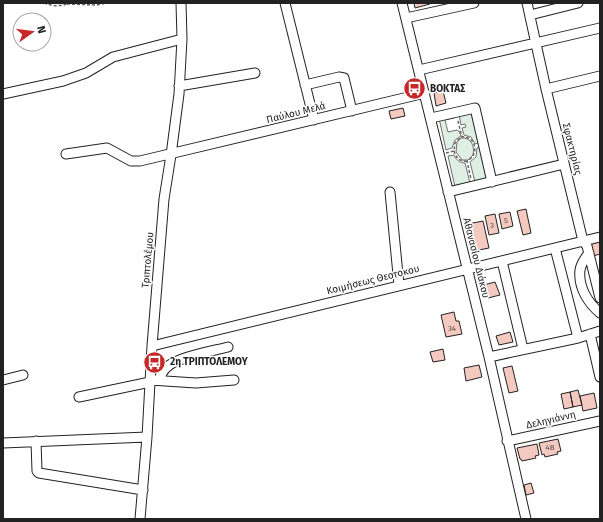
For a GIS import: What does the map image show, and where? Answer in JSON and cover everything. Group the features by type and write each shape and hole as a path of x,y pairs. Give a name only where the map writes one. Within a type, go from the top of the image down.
{"street":[{"name":"Τριπτολέμου","path":"140,519 153,381 152,346 164,200 179,86 182,39 181,3"},
{"path":"285,3 314,120"},
{"name":"Αθανασίου Διάκου","path":"402,3 489,357 526,519"},
{"path":"406,18 474,3"},
{"name":"Σφακτηρίας","path":"527,3 546,89 583,241 587,246 600,298"},
{"path":"530,15 578,3"},
{"path":"419,70 600,28"},
{"path":"3,94 63,81 86,73 113,56 182,39"},
{"path":"179,86 255,73"},
{"path":"546,89 600,76"},
{"path":"305,85 339,77 344,78 352,111"},
{"name":"Παύλου Μελά","path":"66,154 106,148 131,161 140,162 425,93"},
{"path":"431,118 475,108 492,182"},
{"path":"448,192 564,164"},
{"path":"390,192 399,285"},
{"name":"Κοιμήσεως Θεοτοκου","path":"152,346 600,237"},
{"path":"555,248 578,338"},
{"path":"589,253 582,264 580,271 581,283 586,298 600,313"},
{"path":"502,261 523,349"},
{"path":"489,357 578,338 600,331"},
{"path":"590,334 600,377"},
{"path":"153,381 170,364 179,360 228,347"},
{"path":"3,380 23,375"},
{"path":"79,397 153,381 196,383 234,380"},
{"name":"Δεληγιάννη","path":"508,441 600,421"},
{"path":"3,443 147,437"},
{"path":"36,441 36,471 39,473 143,490"}],"path":[{"path":"44,3 49,5 97,5 106,3"},
{"path":"456,113 462,136"},
{"path":"462,136 456,141 454,151 460,160 467,162"},
{"path":"462,136 469,138 475,146 473,157 467,162"},
{"path":"440,155 454,151"},
{"path":"467,162 473,186"}],"green space":[{"path":"473,110 481,142 475,144 471,137 464,135 462,128 466,127 465,124 461,125 459,114"},
{"path":"453,115 454,118 445,120 448,132 457,130 461,136 455,140 452,148 446,150 439,118"},
{"path":"461,138 467,139 473,145 473,155 468,160 462,160 456,152 457,142"},
{"path":"482,146 490,178 475,182 470,162 476,157 477,148"},
{"path":"454,155 458,161 465,163 470,183 455,187 448,156"}],"building":[{"path":"414,3 430,3 430,4 415,8"},
{"path":"443,91 446,103 436,106 434,93"},
{"path":"403,108 405,116 391,119 389,111"},
{"path":"526,209 531,233 523,235 517,211"},
{"path":"510,212 513,226 502,229 499,214"},
{"path":"495,214 499,233 489,235 485,216"},
{"path":"483,221 489,248 474,251 472,242 469,243 466,230 469,229 468,224"},
{"path":"600,240 600,254 593,256 590,243"},
{"path":"495,282 500,295 488,298 484,285"},
{"path":"454,312 456,321 459,321 462,334 446,337 441,315"},
{"path":"510,332 513,342 499,345 496,336"},
{"path":"443,349 445,360 433,362 430,352"},
{"path":"479,365 482,377 466,381 464,368"},
{"path":"512,366 518,391 509,393 503,368"},
{"path":"578,390 582,405 573,407 570,392"},
{"path":"570,392 573,407 564,409 561,394"},
{"path":"594,393 597,408 583,411 580,396"},
{"path":"558,439 561,451 557,452 558,454 545,457 544,454 542,455 539,443"},
{"path":"537,444 539,455 535,456 536,458 522,461 520,459 517,448"},
{"path":"531,483 534,493 526,495 524,485"}],"place":[{"name":"ΒΟΚΤΑΣ","path":"414,89"},
{"name":"2η ΤΡΙΠΤΟΛΕΜΟΥ","path":"154,362"}]}
